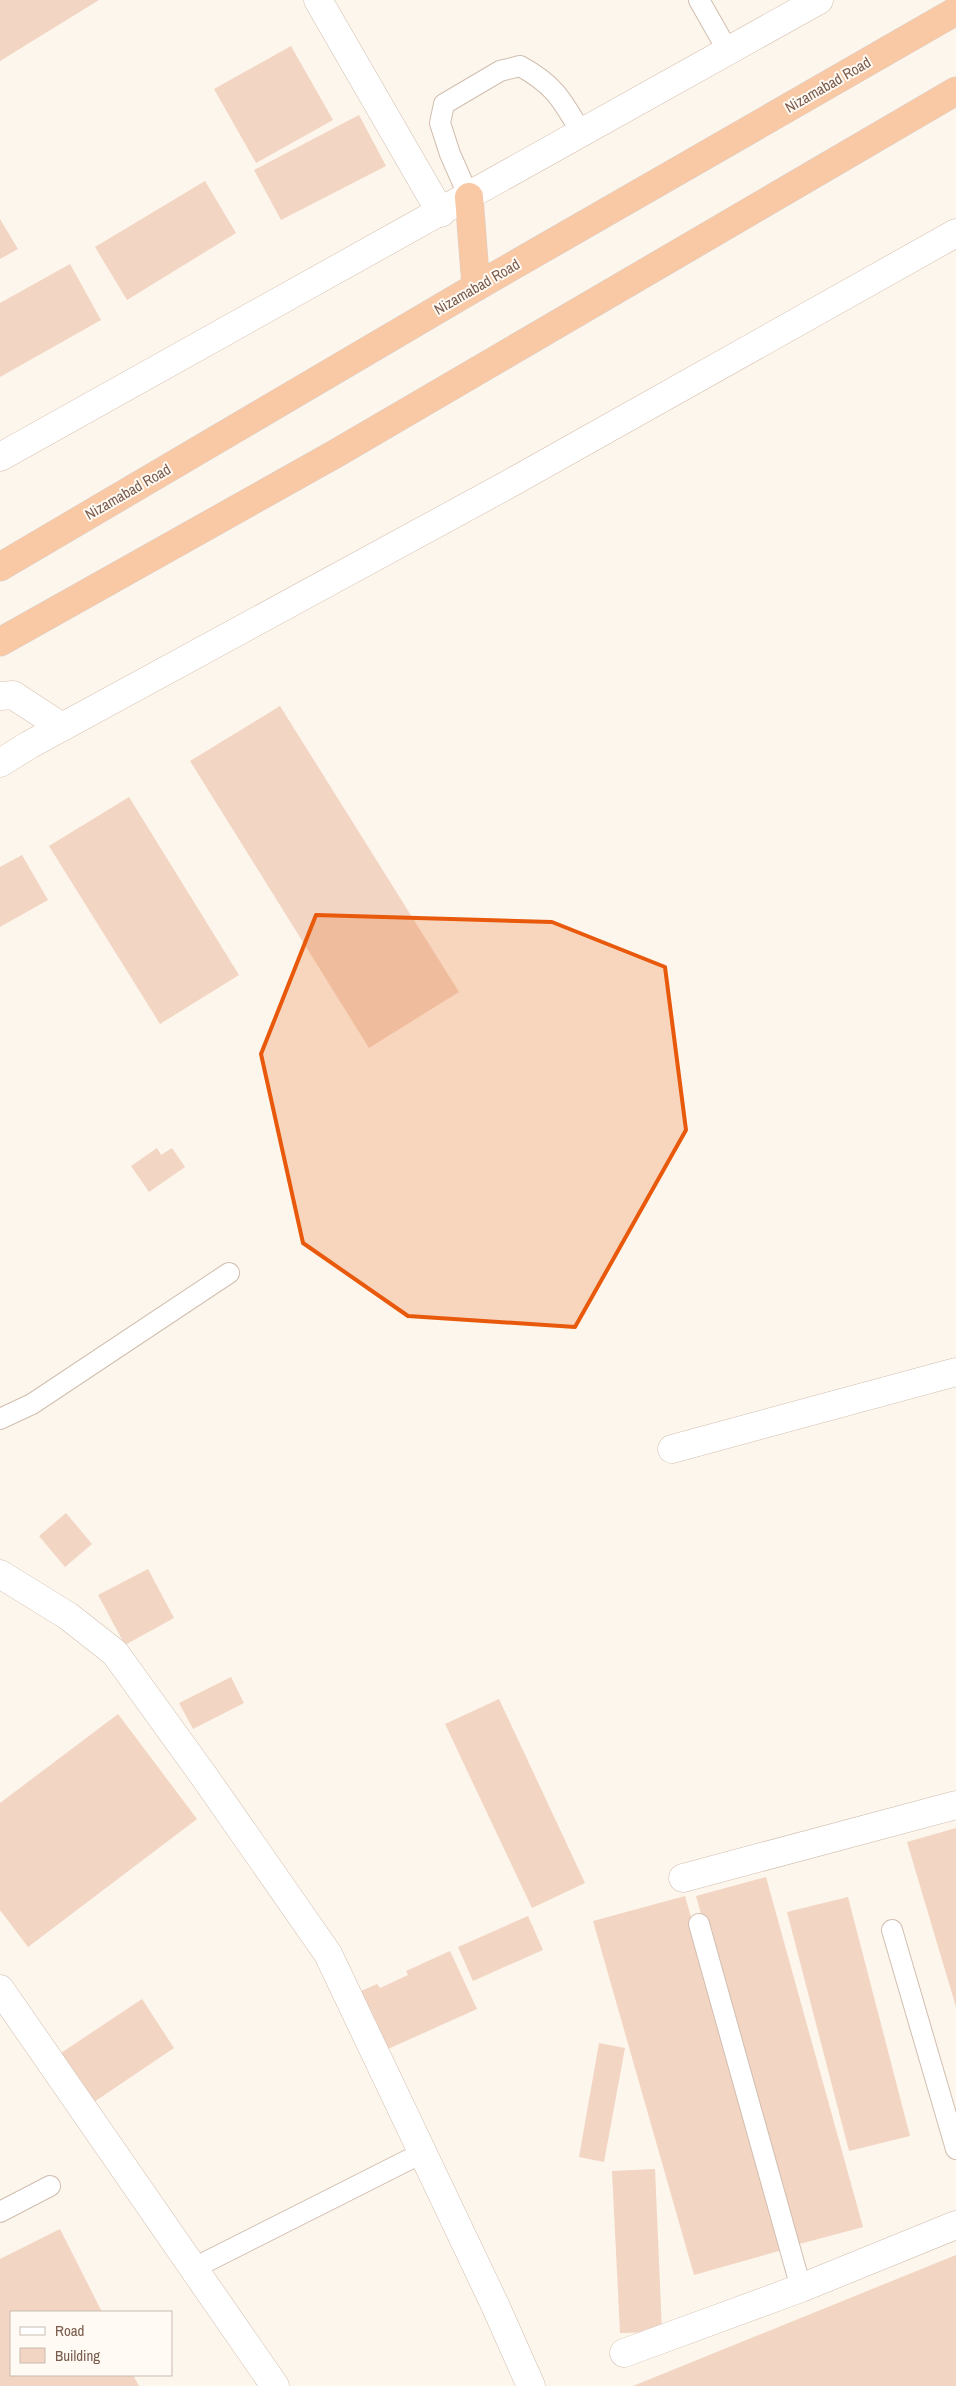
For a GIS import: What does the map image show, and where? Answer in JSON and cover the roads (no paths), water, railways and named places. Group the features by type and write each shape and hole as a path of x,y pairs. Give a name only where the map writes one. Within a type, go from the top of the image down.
{"highway":[{"name":"Nizamabad Road","path":"0,567 476,287 956,11"},
{"path":"0,642 334,454 956,92"},
{"path":"470,197 476,287"}],"street":[{"path":"318,0 441,213"},
{"path":"0,457 470,197 819,0"},
{"path":"0,764 62,726 507,485 956,233"},
{"path":"0,696 13,695 62,726"},
{"path":"672,1449 956,1372"},
{"path":"0,1574 68,1616 115,1652 328,1954 531,2386"},
{"path":"683,1878 956,1805"},
{"path":"0,1990 275,2386"},
{"path":"624,2353 801,2288 956,2225"}],"lane":[{"path":"699,0 728,51"},
{"path":"470,197 450,154 440,122 444,104 500,71 520,66 542,78 563,102 582,134"},
{"path":"0,1420 32,1404 229,1273"},
{"path":"699,1924 801,2288"},
{"path":"892,1930 956,2149"},
{"path":"194,2268 422,2152"},
{"path":"0,2212 50,2186"}]}
